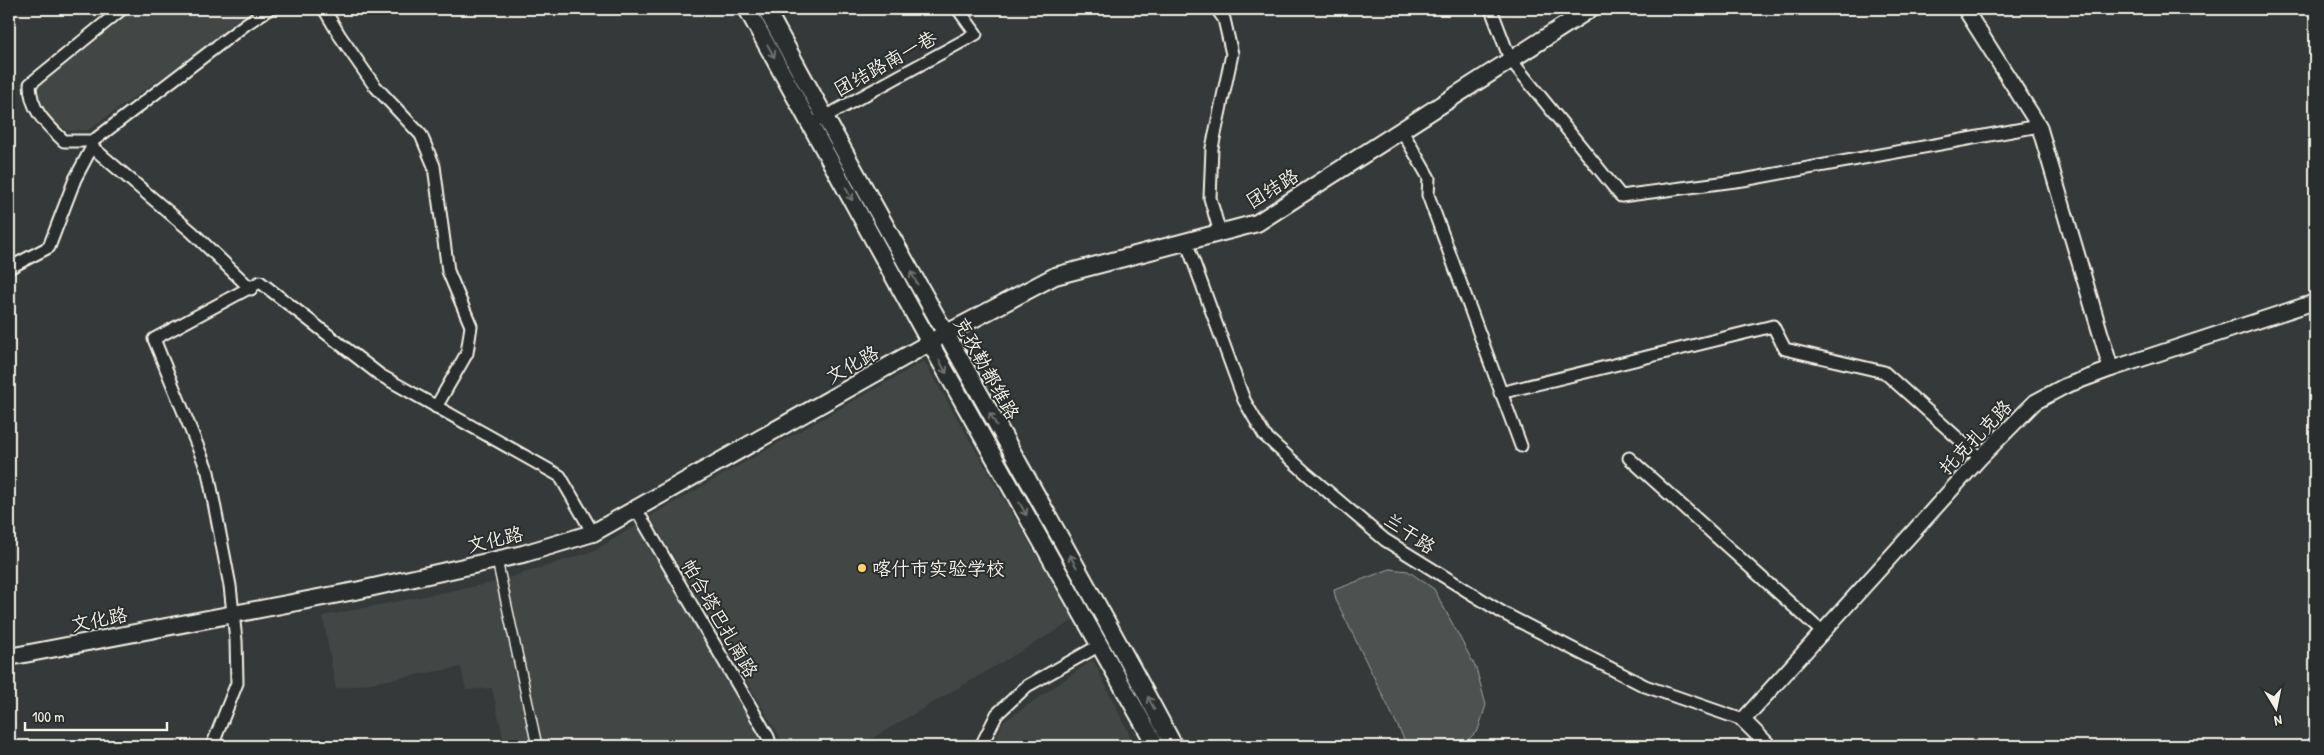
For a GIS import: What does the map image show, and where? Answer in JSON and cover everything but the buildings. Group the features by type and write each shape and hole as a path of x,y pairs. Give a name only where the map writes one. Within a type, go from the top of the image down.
{"main road":[{"name":"克孜勒都维路","path":"747,9 817,120 945,334 1115,636 1174,746"},
{"name":"克孜勒都维路","path":"766,9 817,120 930,343 1156,746"},
{"name":"团结路","path":"945,334 1055,276 1257,223 1590,9"},
{"name":"文化路","path":"9,657 498,560 593,533 945,334"}],"street":[{"path":"122,9 30,84 30,96 38,116 64,141 93,144 192,232 251,288"},
{"path":"9,268 49,247 74,179 93,144 246,24 269,9"},
{"path":"324,9 374,86 421,135 434,166 448,271 471,326 467,353 436,407"},
{"name":"团结路南一巷","path":"817,120 976,34 958,9"},
{"path":"1216,9 1224,20 1232,54 1212,148 1210,198 1220,233"},
{"path":"1491,9 1510,59 1621,196 1742,180 2039,126"},
{"path":"1965,9 2039,126 2111,369"},
{"path":"1401,129 1429,178 1428,195 1500,394 1521,446"},
{"name":"兰干路","path":"1186,241 1244,400 1264,435 1307,474 1385,540 1503,613 1645,686 1743,720"},
{"path":"212,746 238,683 233,614 208,472 154,339 260,282 380,376 560,476 593,533"},
{"name":"托克扎克路","path":"1743,720 1980,458 2035,402 2065,386 2111,369 2315,302"},
{"path":"1500,394 1773,326 1785,350 1884,372 1980,458"},
{"path":"1629,458 1822,632"},
{"name":"帕合塔巴扎南路","path":"636,509 768,737 771,746"},
{"path":"498,560 537,746"},
{"path":"981,746 997,714 1027,686 1100,645"},
{"path":"1743,720 1769,746"}],"shaded area":[{"path":"134,9 259,9 88,130 68,131 45,115 36,87"},
{"name":"喀什市实验学校","path":"924,361 1074,620 859,746 785,746 650,516"},
{"path":"637,525 749,715 765,746 505,746 492,688 466,690 461,667 336,689 323,616 496,582 594,551"},
{"path":"1390,569 1408,571 1434,589 1476,668 1486,705 1478,730 1462,746 1416,746 1406,743 1336,600 1334,590"},
{"path":"1093,660 1135,746 993,746 1003,722"}],"place":[{"name":"喀什市实验学校","path":"862,568"}]}
